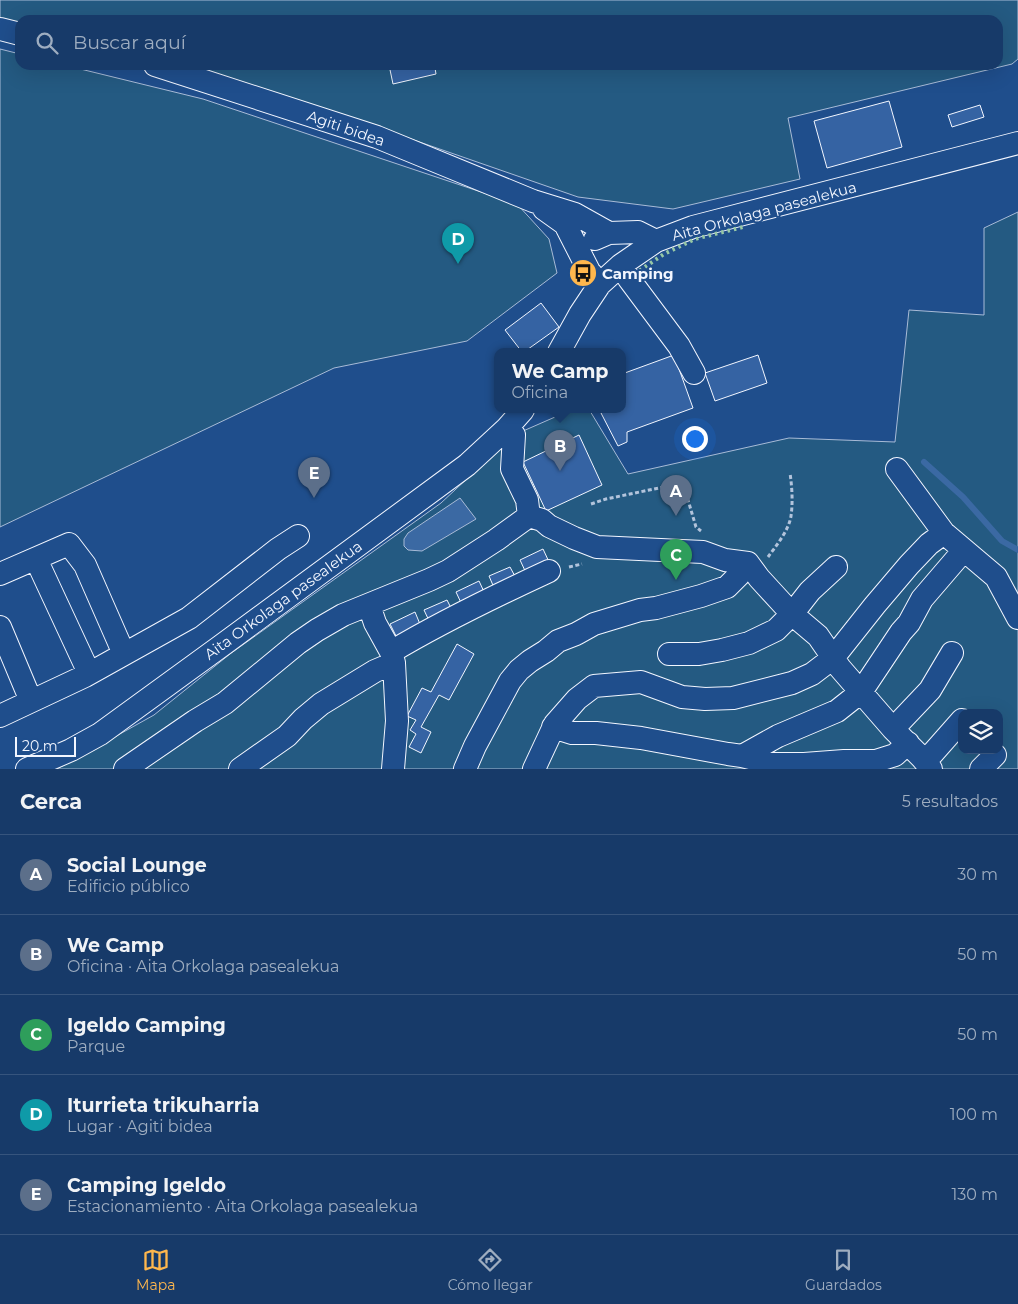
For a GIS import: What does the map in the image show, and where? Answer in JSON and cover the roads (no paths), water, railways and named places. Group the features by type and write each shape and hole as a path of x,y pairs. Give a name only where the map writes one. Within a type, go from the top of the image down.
{"street":[{"path":"0,29 15,33"},
{"name":"Agiti bidea","path":"170,70 377,137 533,201 575,214 609,233"},
{"name":"Aita Orkolaga pasealekua","path":"561,348 580,314 600,284 621,265 656,241 693,227 1018,143"},
{"name":"Agiti bidea","path":"533,201 564,224 589,271 600,284"},
{"path":"576,247 609,233 638,232 656,241"},
{"path":"621,265 628,279 679,346 694,373"},
{"name":"Aita Orkolaga pasealekua","path":"27,769 71,750 100,734 429,494 479,455 520,413"},
{"path":"507,428 514,435 512,469 526,500 529,516"},
{"path":"479,455 499,466 512,469"},
{"path":"897,469 944,533 996,577 1018,618"},
{"path":"529,516 542,520 549,526 597,548 704,552 751,568 792,614 818,636 840,668 914,750"},
{"path":"125,769 195,721 225,703 316,630 343,615 448,571 529,516"},
{"path":"534,769 555,724 577,699 594,686 641,682 682,697 706,699 733,698 792,683 812,674 833,658 874,605 929,544 944,533"},
{"path":"0,716 89,673 189,618 278,549 298,536"},
{"path":"0,574 69,544 85,566 124,654"},
{"path":"742,756 778,736 837,711 861,692 909,623 922,599 964,550"},
{"path":"36,559 89,673"},
{"path":"670,654 699,654 722,650 749,643 776,630 792,614 810,591 836,567"},
{"path":"465,769 475,746 510,681 519,670 558,641 594,624 640,610 656,608 701,596 727,587 739,575 751,568"},
{"path":"240,769 287,736 321,704 375,671 428,630 549,571"},
{"path":"369,605 375,623 392,657 397,721 393,769"},
{"path":"0,628 31,701"},
{"path":"914,750 930,690 952,653"},
{"path":"553,727 572,733 627,736 742,756 774,764 804,764 876,761 914,750 932,754 958,723"}],"waterway":[{"path":"924,462 963,497 1002,541 1018,550"}],"place":[{"name":"Iturrieta trikuharria","path":"458,264"},
{"name":"Camping","path":"583,273"},
{"name":"We Camp","path":"560,471"},
{"name":"Camping Igeldo","path":"314,498"},
{"name":"Social Lounge","path":"676,516"},
{"name":"Igeldo Camping","path":"676,580"}]}
